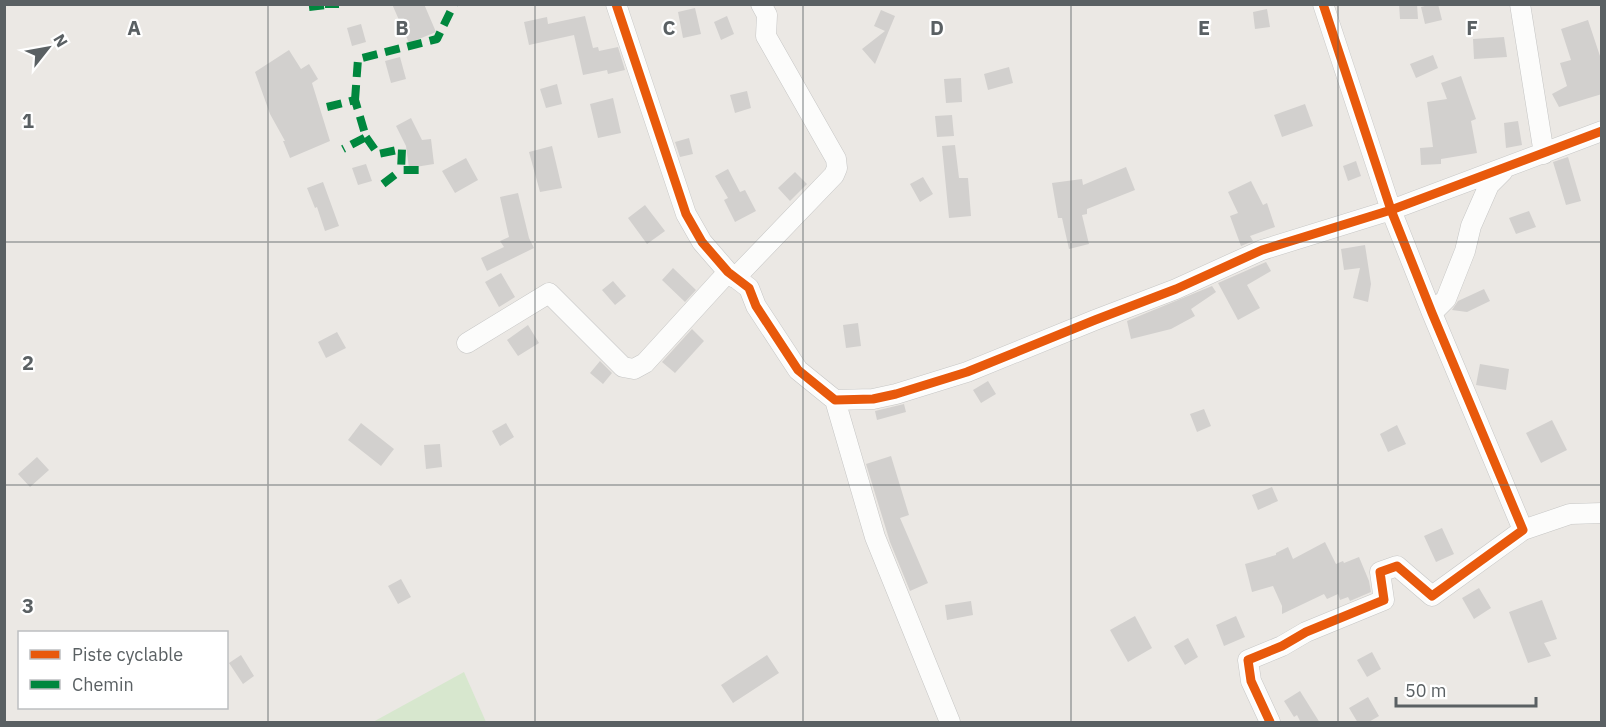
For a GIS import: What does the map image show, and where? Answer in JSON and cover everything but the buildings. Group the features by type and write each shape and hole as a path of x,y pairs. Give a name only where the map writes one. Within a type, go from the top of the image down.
{"street":[{"path":"616,4 686,214 702,242 732,275 749,288 760,313 798,370 835,400 875,537 950,723"},
{"path":"466,343 549,292 623,367 634,369 645,363 834,175 837,168 836,159 766,36 766,15 761,4"},
{"path":"1323,4 1391,210 1523,530"},
{"path":"1520,4 1544,154"},
{"path":"835,400 873,399 967,372 1176,290 1262,250 1391,210 1602,131"},
{"path":"1432,313 1446,299 1465,251 1471,226 1489,185 1506,168"},
{"path":"1270,723 1251,681 1248,660 1282,646 1306,632 1384,600 1380,572 1397,566 1432,596 1523,530 1570,514 1602,513"}],"green space":[{"path":"464,672 486,722 373,722"}],"marked path":[{"path":"325,4 339,4"},
{"path":"355,100 358,59 437,39 454,4"},
{"path":"309,7 326,5"},
{"path":"327,107 355,100 366,137 343,149"},
{"path":"366,137 378,154 402,149 401,170 426,170"},
{"path":"383,184 401,170"}],"cycle path":[{"path":"616,4 686,214 702,242 728,272 749,288 756,306 798,370 835,400 873,399 967,372 1176,289 1262,250 1391,210 1602,131"},
{"path":"1270,722 1251,681 1248,660 1282,646 1306,632 1384,600 1380,572 1397,566 1432,596 1523,530 1391,210 1323,4"}]}
